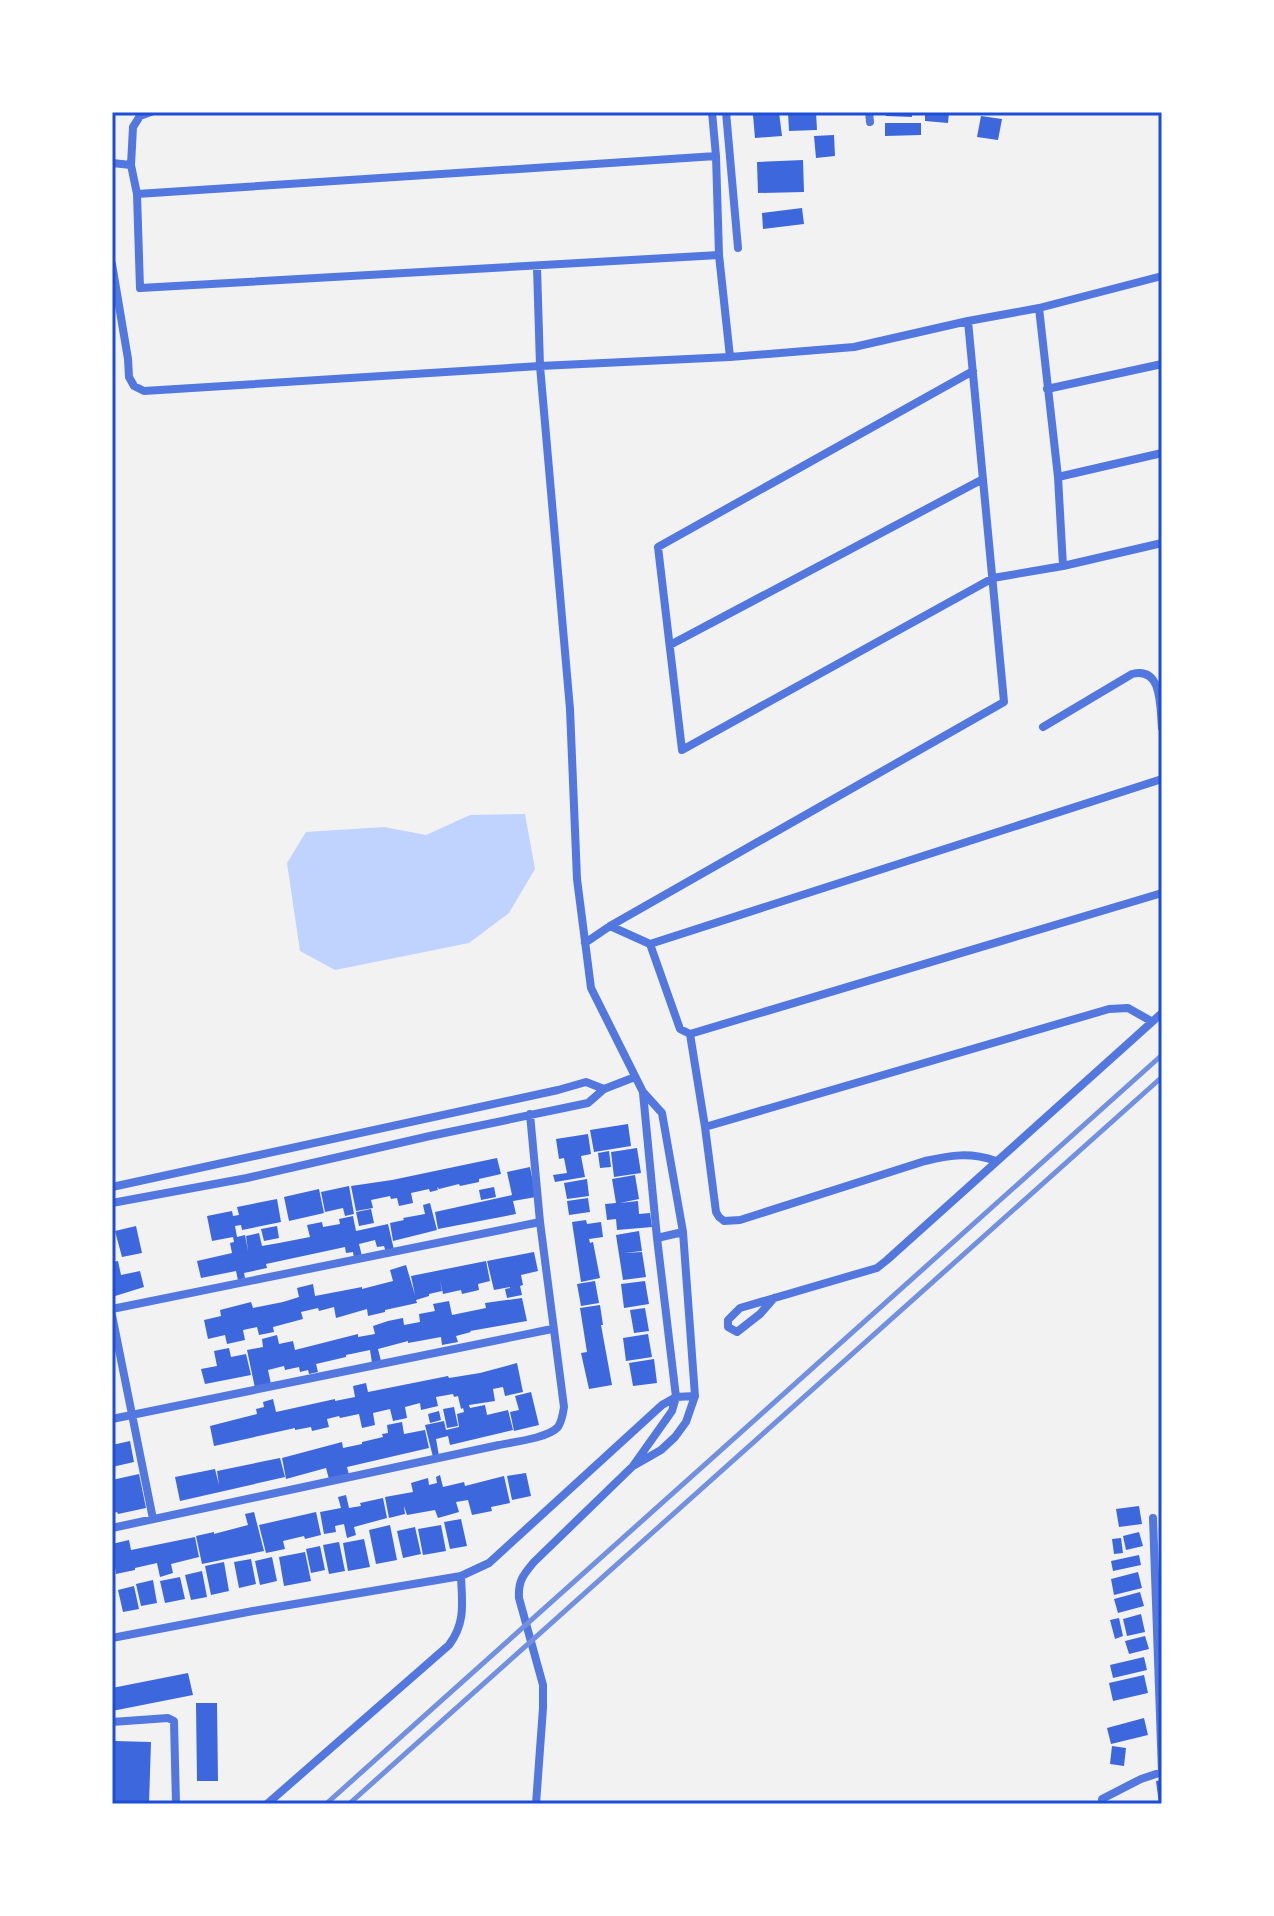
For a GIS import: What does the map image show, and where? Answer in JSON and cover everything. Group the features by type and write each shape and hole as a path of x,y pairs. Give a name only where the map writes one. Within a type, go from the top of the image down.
{"street":[{"path":"151,112 140,116 133,127 131,165 137,194 140,288 719,255"},
{"path":"712,112 719,255 730,357"},
{"path":"726,112 738,248"},
{"path":"137,194 716,156"},
{"path":"112,163 131,165"},
{"path":"112,264 129,377 134,386 144,391 854,347 1039,308 1162,276"},
{"path":"537,267 540,366 570,709 577,879 591,988 643,1092 662,1113 683,1232 695,1396 686,1422 675,1437 661,1450 633,1466"},
{"path":"1039,308 1058,477 1063,566"},
{"path":"585,943 1004,702 968,321"},
{"path":"1047,389 1162,364"},
{"path":"973,371 658,547 682,750 993,578 1063,566 1162,543"},
{"path":"1058,477 1162,453"},
{"path":"670,645 983,479"},
{"path":"1043,727 1140,672 1150,675 1157,685 1162,728"},
{"path":"610,926 650,944 1162,779"},
{"path":"650,944 680,1029 690,1034 1162,893"},
{"path":"705,1127 1109,1009 1128,1008 1151,1021"},
{"path":"774,1298 737,1332 728,1327 728,1320 740,1308 774,1298 877,1268 1162,1013"},
{"path":"690,1034 716,1212 721,1220 729,1222 947,1156 970,1154 996,1161"},
{"path":"112,1203 247,1178 588,1103 604,1089 635,1077"},
{"path":"112,1187 586,1082 604,1089"},
{"path":"536,1804 543,1685 518,1586 534,1562 633,1466 672,1411 676,1397 643,1092"},
{"path":"112,1528 552,1432 561,1421 564,1407 552,1329 530,1114"},
{"path":"429,1118 430,1136"},
{"path":"153,1519 112,1312 540,1222"},
{"path":"657,1238 683,1232"},
{"path":"112,1419 552,1329"},
{"path":"112,1638 461,1576 489,1563 662,1405 676,1397 695,1396"},
{"path":"1102,1804 1102,1799 1162,1772 1153,1518"},
{"path":"267,1804 449,1645 459,1632 462,1615 461,1576"},
{"path":"112,1722 168,1718 174,1721 176,1804"}],"water":[{"path":"525,814 535,869 509,913 469,943 335,970 300,951 287,863 306,832 384,827 426,835 470,815"}],"building":[{"path":"779,112 782,136 755,138 753,115"},
{"path":"788,112 816,112 817,130 789,131"},
{"path":"886,112 912,112 912,117 886,116"},
{"path":"925,112 949,112 948,123 925,121"},
{"path":"981,116 1002,119 998,140 977,137"},
{"path":"885,123 921,123 921,135 885,136"},
{"path":"834,135 835,156 816,158 814,136"},
{"path":"803,160 804,192 758,193 757,162"},
{"path":"802,208 804,224 763,229 762,213"},
{"path":"628,1124 631,1146 594,1152 590,1130"},
{"path":"588,1134 591,1154 581,1156 585,1177 555,1182 553,1175 567,1173 564,1158 559,1159 556,1139"},
{"path":"637,1148 641,1173 614,1177 611,1152"},
{"path":"609,1151 611,1167 600,1168 598,1153"},
{"path":"497,1158 501,1174 479,1179 479,1182 411,1193 413,1203 399,1206 397,1198 391,1199 390,1196 371,1200 373,1208 356,1211 351,1186"},
{"path":"530,1167 536,1197 513,1201 516,1214 438,1229 435,1212 512,1195 507,1172"},
{"path":"635,1175 639,1199 620,1203 638,1201 639,1214 650,1213 652,1227 617,1230 616,1219 607,1220 605,1204 616,1203 612,1179"},
{"path":"587,1179 589,1196 567,1199 564,1183"},
{"path":"349,1186 354,1214 345,1216 343,1208 325,1212 321,1192"},
{"path":"494,1187 496,1197 481,1200 479,1190"},
{"path":"319,1189 324,1213 289,1221 284,1197"},
{"path":"588,1198 590,1212 569,1215 567,1201"},
{"path":"277,1199 281,1222 242,1230 241,1225 235,1226 237,1237 245,1235 248,1251 246,1236 259,1233 262,1246 279,1243 310,1237 307,1225 322,1222 323,1227 340,1224 339,1219 353,1216 356,1231 388,1224 394,1250 386,1252 384,1246 377,1247 375,1240 359,1244 362,1256 354,1258 353,1252 346,1253 345,1247 266,1264 267,1268 244,1273 245,1278 238,1280 236,1271 201,1278 197,1261 232,1253 230,1243 234,1242 233,1237 212,1241 207,1216 232,1211 233,1216 239,1215 237,1207"},
{"path":"430,1203 437,1230 393,1241 390,1223 425,1214 423,1205"},
{"path":"371,1209 374,1223 359,1226 356,1212"},
{"path":"586,1220 587,1224 601,1222 603,1237 589,1239 590,1243 593,1242 600,1278 581,1282 572,1222"},
{"path":"136,1226 142,1253 122,1257 115,1231"},
{"path":"277,1226 279,1238 264,1241 261,1229"},
{"path":"639,1231 642,1251 624,1253 642,1252 646,1277 623,1280 616,1235"},
{"path":"534,1252 538,1271 521,1275 522,1295 507,1298 505,1289 510,1287 494,1290 487,1261"},
{"path":"118,1261 121,1275 140,1271 144,1287 112,1297 112,1262"},
{"path":"486,1261 490,1281 478,1284 479,1290 443,1294 440,1280 442,1291 416,1300 417,1303 385,1312 368,1316 367,1309 336,1318 334,1307 319,1311 318,1308 301,1312 303,1319 273,1327 274,1332 259,1335 257,1327 243,1330 245,1340 227,1344 225,1335 208,1339 204,1320 221,1316 220,1310 251,1302 253,1308 283,1302 299,1297 297,1288 313,1284 315,1296 362,1289 393,1281 390,1270 406,1265 415,1295 411,1276"},
{"path":"595,1281 599,1303 581,1306 577,1284"},
{"path":"645,1281 649,1304 624,1308 621,1284"},
{"path":"522,1298 527,1321 470,1331 456,1336 458,1342 442,1345 441,1337 378,1349 381,1361 372,1363 370,1350 316,1364 318,1372 309,1374 308,1370 300,1372 299,1367 285,1370 284,1366 268,1370 271,1384 255,1388 247,1350 263,1347 262,1339 277,1335 279,1344 293,1341 295,1350 358,1334 358,1337 375,1334 373,1326 388,1321 403,1318 404,1325 420,1322 419,1314 435,1311 433,1304 449,1301 452,1315 486,1308 485,1303"},
{"path":"600,1305 612,1385 589,1389 581,1353 587,1352 580,1308"},
{"path":"645,1308 649,1331 634,1333 630,1310"},
{"path":"648,1334 652,1357 626,1361 623,1338"},
{"path":"229,1348 231,1357 246,1354 251,1375 205,1384 201,1369 217,1366 214,1351"},
{"path":"654,1359 657,1383 633,1386 629,1363"},
{"path":"517,1363 523,1392 505,1396 503,1387 493,1389 495,1401 469,1405 470,1408 485,1405 487,1415 508,1410 513,1430 450,1445 448,1436 436,1439 439,1456 433,1457 425,1425 444,1421 446,1430 459,1427 457,1414 464,1412 458,1396 454,1397 453,1394 436,1397 438,1406 421,1410 420,1403 405,1407 407,1418 393,1421 390,1409 373,1413 375,1425 362,1428 359,1414 339,1416 327,1419 329,1427 312,1431 311,1427 295,1428 214,1446 210,1426 257,1414 256,1409 264,1407 263,1402 273,1399 276,1412 355,1397 353,1386 366,1383 368,1392 480,1373"},
{"path":"531,1392 539,1425 514,1431 510,1412 519,1410 515,1396"},
{"path":"454,1407 458,1426 447,1428 443,1409"},
{"path":"439,1411 441,1420 430,1423 428,1414"},
{"path":"402,1422 404,1434 425,1430 429,1448 347,1467 349,1475 329,1479 326,1468 286,1479 282,1458 342,1442 343,1448 362,1444 383,1437 382,1434 388,1433 387,1425"},
{"path":"130,1441 134,1462 112,1467 112,1445"},
{"path":"280,1458 285,1477 180,1501 175,1477 215,1469 219,1485 217,1471"},
{"path":"526,1473 531,1496 512,1500 507,1476"},
{"path":"139,1474 146,1508 112,1513 112,1480"},
{"path":"440,1475 443,1487 464,1482 465,1486 504,1476 510,1503 472,1515 468,1500 456,1502 459,1512 438,1518 435,1510 407,1515 404,1506 405,1514 389,1518 385,1497 413,1492 411,1483 428,1478 429,1485 437,1483 436,1477"},
{"path":"346,1495 349,1508 383,1498 387,1518 354,1527 356,1535 347,1538 344,1524 335,1526 336,1532 324,1534 320,1512 341,1508 338,1497"},
{"path":"1139,1506 1142,1524 1119,1527 1116,1509"},
{"path":"254,1512 264,1551 202,1564 196,1536 248,1525 245,1514"},
{"path":"316,1512 321,1535 283,1541 285,1549 266,1553 259,1525"},
{"path":"461,1519 467,1546 450,1549 444,1522"},
{"path":"390,1525 397,1560 376,1564 369,1530"},
{"path":"441,1525 446,1551 423,1555 418,1529"},
{"path":"415,1527 421,1554 403,1558 397,1531"},
{"path":"1139,1532 1143,1546 1126,1550 1123,1536"},
{"path":"195,1537 199,1557 171,1564 173,1573 160,1577 157,1563 116,1574 115,1567 112,1568 112,1544 129,1540 131,1550"},
{"path":"1121,1538 1123,1553 1114,1554 1112,1539"},
{"path":"364,1539 370,1567 348,1571 343,1543"},
{"path":"339,1542 345,1571 329,1574 323,1545"},
{"path":"320,1546 325,1570 311,1573 306,1549"},
{"path":"305,1552 311,1581 284,1586 279,1557"},
{"path":"1139,1555 1141,1565 1113,1571 1111,1561"},
{"path":"272,1557 277,1581 260,1585 255,1561"},
{"path":"251,1559 256,1584 239,1588 234,1562"},
{"path":"224,1562 229,1591 211,1595 205,1566"},
{"path":"202,1571 207,1597 191,1600 185,1575"},
{"path":"1138,1572 1142,1588 1114,1595 1111,1579"},
{"path":"180,1577 185,1599 165,1603 160,1581"},
{"path":"153,1580 157,1603 141,1606 136,1584"},
{"path":"134,1586 139,1609 123,1612 118,1590"},
{"path":"1140,1592 1144,1606 1118,1613 1114,1599"},
{"path":"1141,1614 1145,1632 1127,1636 1123,1619"},
{"path":"1119,1618 1123,1636 1115,1639 1110,1620"},
{"path":"1145,1636 1149,1649 1129,1654 1125,1641"},
{"path":"1144,1657 1147,1670 1113,1678 1110,1665"},
{"path":"188,1673 193,1695 112,1711 112,1688"},
{"path":"1144,1675 1148,1693 1113,1701 1109,1683"},
{"path":"196,1703 217,1703 218,1781 197,1781"},
{"path":"1144,1718 1148,1735 1111,1744 1107,1728"},
{"path":"115,1741 151,1742 149,1804 113,1804"},
{"path":"1112,1746 1126,1748 1124,1766 1110,1764"},
{"path":"1162,1780 1162,1804 1159,1804 1156,1781"}],"railway":[{"path":"326,1804 1162,1055"},
{"path":"349,1804 1162,1077"}]}
